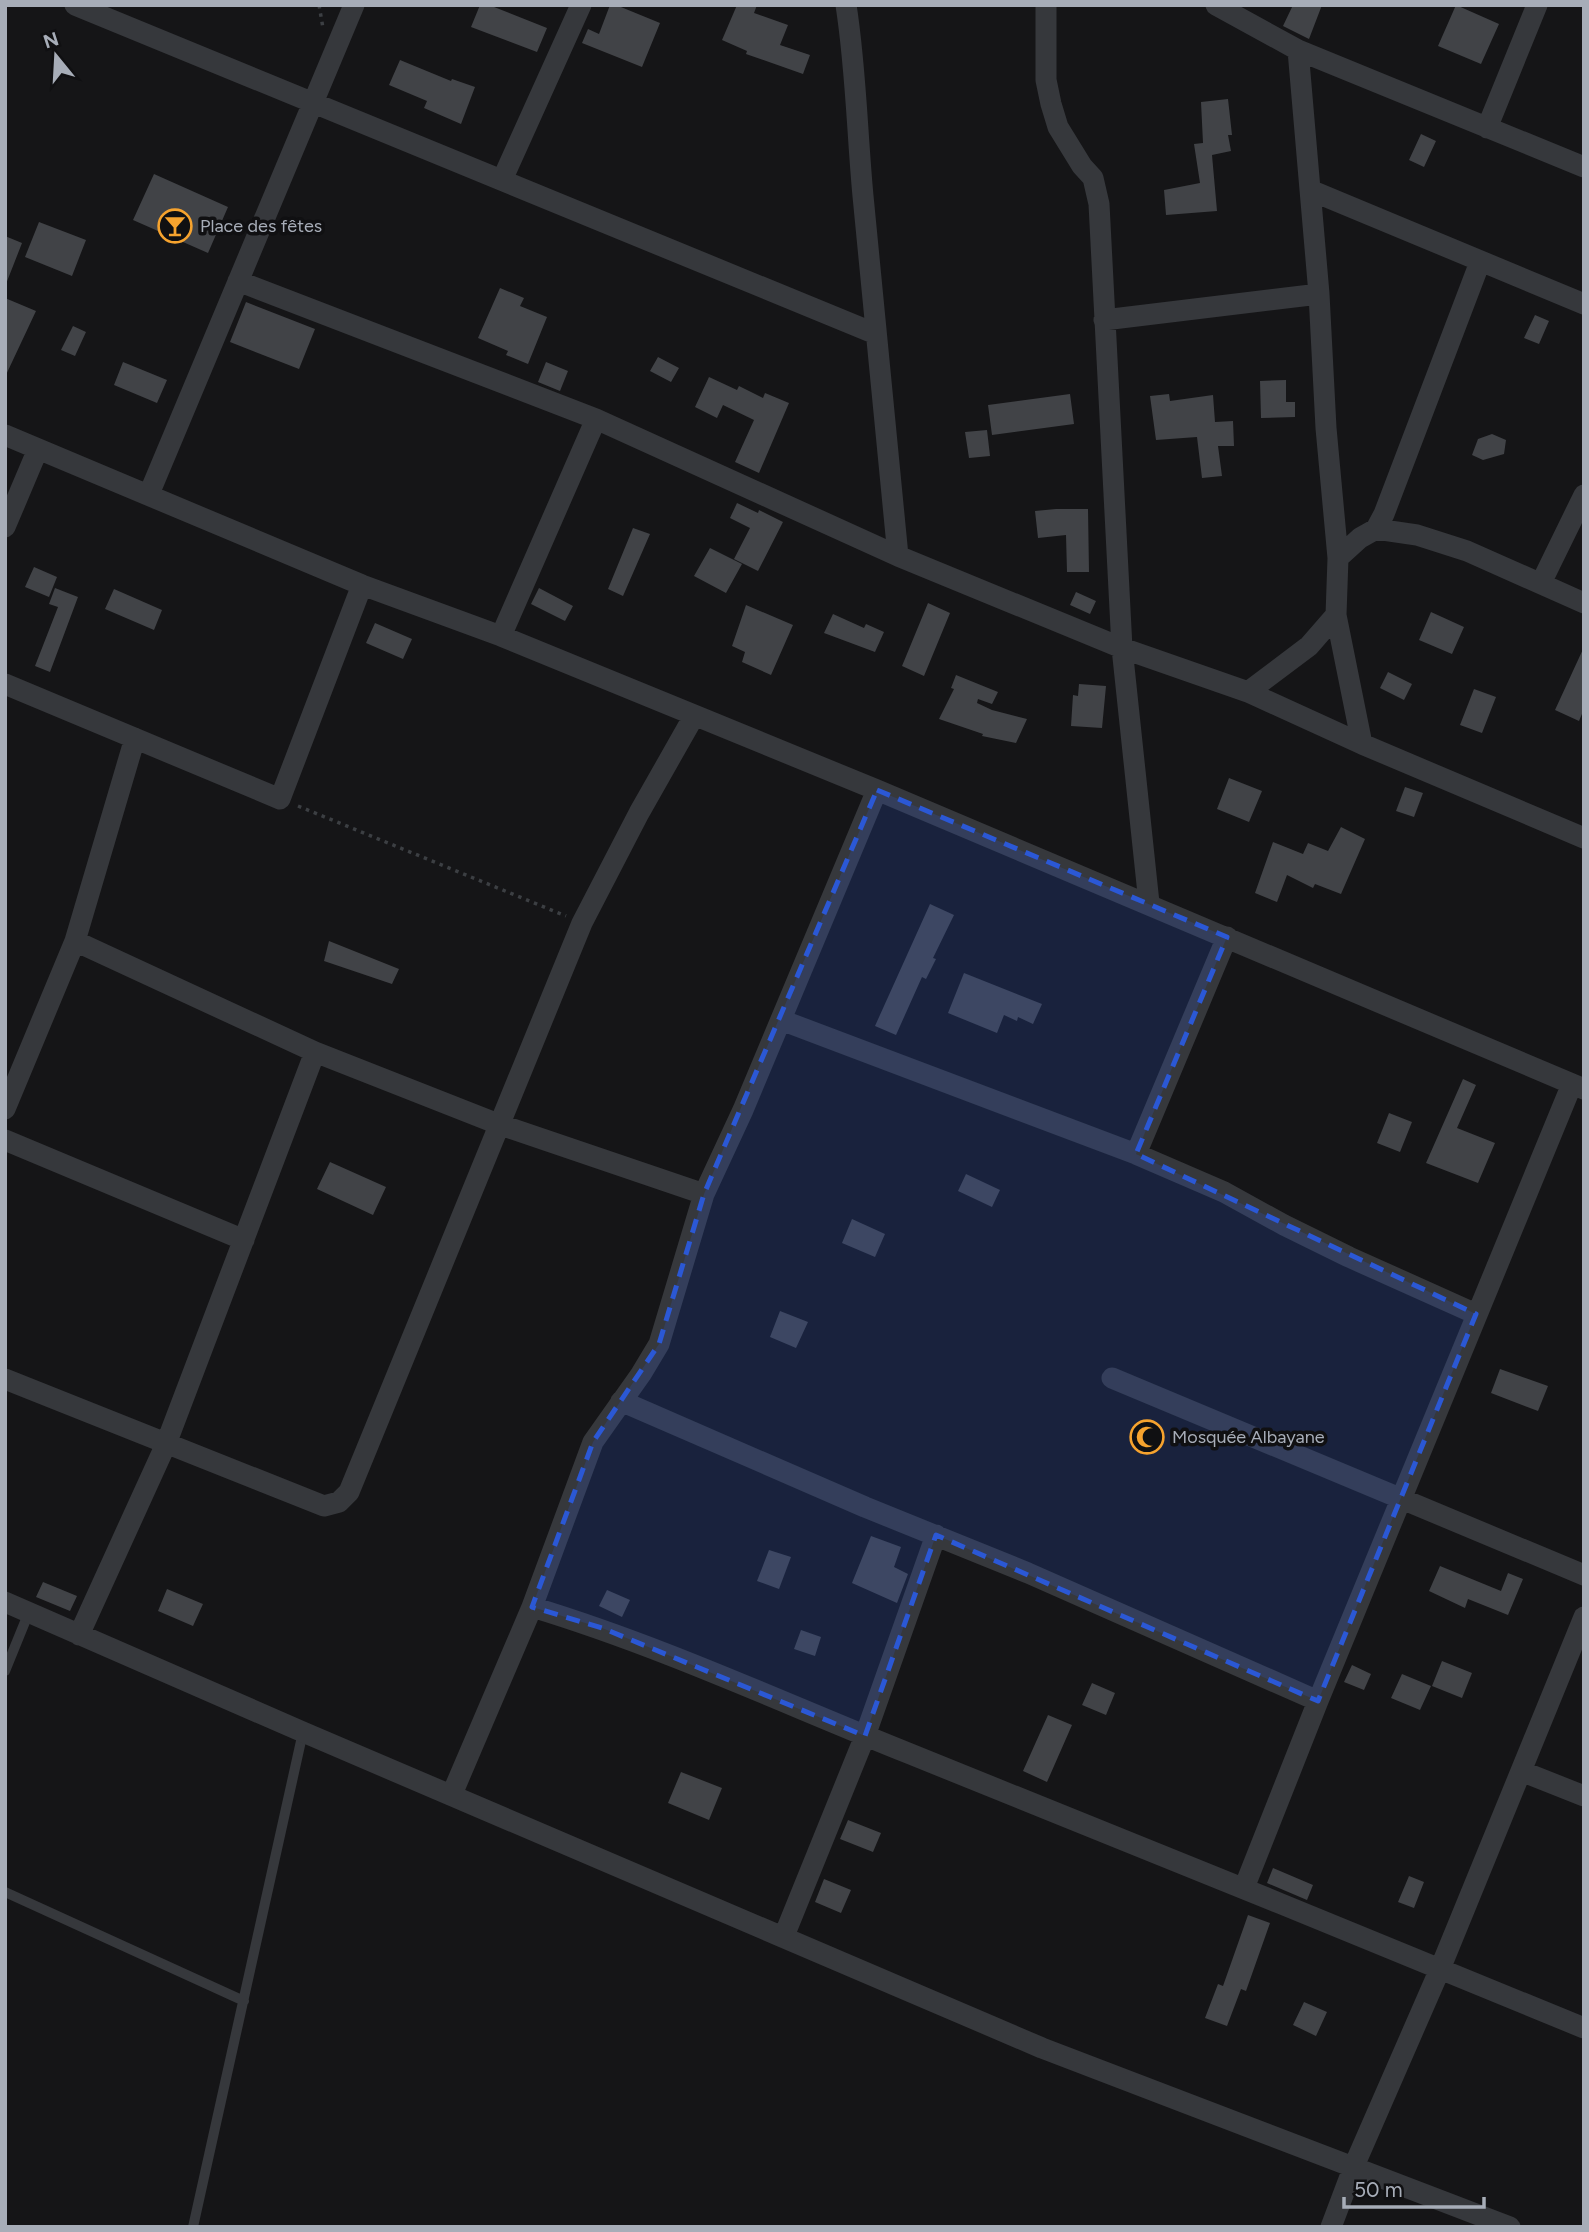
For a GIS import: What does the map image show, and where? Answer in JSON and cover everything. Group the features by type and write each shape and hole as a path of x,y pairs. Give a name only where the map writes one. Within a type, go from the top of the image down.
{"street":[{"path":"75,5 876,334"},
{"path":"149,494 355,5"},
{"path":"502,180 582,5"},
{"path":"846,5 852,43 855,108 898,556"},
{"path":"1046,5 1046,80 1051,104 1058,127 1096,183 1122,648 1149,904"},
{"path":"1216,5 1298,50 1584,167"},
{"path":"1487,128 1536,5"},
{"path":"1298,50 1320,293 1326,428 1338,558 1336,615 1362,744"},
{"path":"1310,190 1584,304"},
{"path":"1338,558 1360,538 1376,529 1384,514 1480,262"},
{"path":"238,281 596,419 898,556 1122,648 1248,692 1362,744 1584,838"},
{"path":"1104,320 1320,293"},
{"path":"501,636 596,419"},
{"path":"5,435 362,585 501,636 877,790 1578,1086 1476,1314 1244,1888"},
{"path":"5,527 37,449"},
{"path":"1541,583 1584,495"},
{"path":"1376,529 1439,541 1584,603"},
{"path":"5,684 280,799 362,585"},
{"path":"1248,692 1309,646 1336,615"},
{"path":"5,1379 324,1506 339,1502 349,1492 582,923 639,813 694,716"},
{"path":"5,1110 15,1059 75,941 135,738"},
{"path":"452,1794 531,1607 593,1442 659,1345 704,1194 781,1020 877,790"},
{"path":"1136,1154 1227,937"},
{"path":"75,941 315,1052 498,1124 704,1194"},
{"path":"781,1020 1136,1154 1224,1192 1306,1236 1476,1314"},
{"path":"79,1635 166,1444 315,1052"},
{"path":"5,1140 244,1240"},
{"path":"1112,1378 1584,1575"},
{"path":"621,1401 1028,1573 1318,1701"},
{"path":"784,1936 865,1736 936,1535"},
{"path":"5,1602 1042,2048 1510,2227"},
{"path":"531,1607 602,1628 739,1682 865,1736 1584,2028"},
{"path":"1331,2227 1354,2166 1440,1969 1584,1617"},
{"path":"1521,1770 1584,1796"}],"lane":[{"path":"5,1671 29,1612"},
{"path":"193,2227 303,1732"},
{"path":"5,1892 244,2001"}],"path":[{"path":"280,799 582,923"}],"highlighted area":[{"path":"877,790 1227,937 1136,1154 1476,1314 1318,1701 936,1535 865,1736 602,1628 532,1607 593,1442 659,1344 704,1194"}],"building":[{"path":"480,5 489,5 547,28 537,52 471,27"},
{"path":"610,5 660,23 642,67 582,43 588,29 599,34"},
{"path":"737,5 757,5 754,13 788,25 780,45 810,55 803,74 746,54 747,51 722,40"},
{"path":"1293,5 1322,5 1309,39 1283,26"},
{"path":"1456,5 1499,24 1481,64 1438,46"},
{"path":"400,60 451,81 452,79 475,87 461,124 424,108 427,101 389,85"},
{"path":"1228,99 1231,151 1212,155 1217,211 1166,215 1164,190 1200,183 1194,144 1203,143 1201,102"},
{"path":"1421,134 1436,141 1424,167 1409,160"},
{"path":"154,174 228,207 208,253 133,220"},
{"path":"39,222 86,240 72,276 25,257"},
{"path":"5,236 22,243 6,284 5,284"},
{"path":"500,288 524,298 520,306 547,317 528,364 506,355 508,351 478,338"},
{"path":"5,298 36,311 5,377"},
{"path":"246,302 315,329 299,369 230,342"},
{"path":"1535,315 1549,321 1539,344 1524,338"},
{"path":"73,326 86,332 75,356 61,350"},
{"path":"658,357 679,368 671,382 650,371"},
{"path":"123,362 167,380 157,403 114,385"},
{"path":"546,362 568,371 560,391 538,382"},
{"path":"709,377 737,390 739,386 763,398 765,393 789,403 759,473 735,462 754,420 723,405 717,418 695,407"},
{"path":"1286,380 1286,402 1295,402 1295,417 1261,418 1260,381"},
{"path":"1070,394 1074,424 992,435 988,405"},
{"path":"1169,394 1170,401 1213,395 1215,422 1233,421 1234,446 1218,446 1222,476 1202,478 1197,437 1156,440 1150,396"},
{"path":"987,430 990,456 969,458 965,432"},
{"path":"1492,434 1506,440 1504,454 1483,460 1472,455 1478,439"},
{"path":"737,503 783,522 758,571 734,559 750,528 730,518"},
{"path":"1088,509 1089,572 1067,572 1066,535 1038,538 1035,511"},
{"path":"633,528 650,534 623,596 608,589"},
{"path":"710,548 742,564 726,593 694,576"},
{"path":"34,567 57,577 49,597 25,587"},
{"path":"55,588 78,597 50,672 35,666 58,607 49,604"},
{"path":"539,588 573,606 565,621 531,604"},
{"path":"114,589 162,610 154,630 105,609"},
{"path":"1076,592 1096,601 1090,614 1070,605"},
{"path":"928,603 950,613 924,676 902,666"},
{"path":"746,605 793,625 771,675 742,662 745,652 732,646"},
{"path":"1431,612 1464,627 1452,654 1419,640"},
{"path":"833,614 864,628 866,624 884,632 875,652 824,633"},
{"path":"375,623 412,639 403,659 366,643"},
{"path":"1584,647 1584,709 1579,721 1555,710"},
{"path":"1388,672 1412,684 1404,700 1380,688"},
{"path":"956,675 998,692 992,704 978,699 977,703 1027,719 1016,743 982,736 983,734 939,719 954,689 951,688"},
{"path":"1079,684 1106,686 1102,728 1071,726 1073,695 1078,696"},
{"path":"1474,689 1496,697 1482,733 1460,725"},
{"path":"1229,778 1262,791 1249,822 1217,809"},
{"path":"1405,787 1423,793 1414,817 1396,811"},
{"path":"1341,827 1365,839 1341,894 1315,884 1313,888 1287,875 1277,902 1255,893 1273,842 1303,854 1308,843 1328,851"},
{"path":"930,904 954,915 933,958 936,959 926,979 922,977 896,1035 875,1026"},
{"path":"329,941 399,969 392,984 324,961"},
{"path":"964,973 1042,1004 1033,1024 1018,1017 1017,1021 1004,1015 997,1033 948,1013"},
{"path":"1463,1079 1476,1085 1457,1128 1495,1143 1478,1183 1426,1163"},
{"path":"1389,1113 1412,1122 1400,1152 1377,1143"},
{"path":"330,1162 386,1187 373,1215 317,1189"},
{"path":"966,1174 1000,1190 992,1207 958,1191"},
{"path":"852,1219 885,1234 875,1257 842,1243"},
{"path":"780,1311 808,1322 796,1348 770,1337"},
{"path":"1500,1369 1548,1386 1538,1411 1491,1393"},
{"path":"871,1536 901,1547 894,1567 908,1574 897,1603 852,1583"},
{"path":"769,1550 791,1557 779,1589 757,1581"},
{"path":"1440,1566 1501,1591 1508,1573 1523,1579 1508,1615 1468,1599 1465,1608 1429,1591"},
{"path":"43,1582 77,1596 70,1611 36,1597"},
{"path":"167,1589 203,1604 193,1626 158,1611"},
{"path":"607,1590 630,1600 622,1617 599,1606"},
{"path":"801,1630 821,1637 815,1656 794,1649"},
{"path":"1442,1661 1472,1673 1462,1698 1432,1686"},
{"path":"1352,1665 1371,1674 1364,1690 1344,1682"},
{"path":"1402,1674 1431,1686 1420,1710 1391,1698"},
{"path":"1092,1683 1115,1693 1106,1715 1082,1705"},
{"path":"1048,1715 1072,1725 1047,1782 1023,1771"},
{"path":"681,1772 722,1788 709,1820 668,1803"},
{"path":"848,1820 881,1833 873,1852 840,1839"},
{"path":"1273,1868 1313,1885 1307,1900 1267,1883"},
{"path":"1409,1876 1424,1882 1414,1908 1398,1902"},
{"path":"824,1879 851,1890 841,1913 815,1902"},
{"path":"1248,1915 1270,1923 1246,1991 1241,1989 1227,2026 1205,2018 1218,1984 1223,1986"},
{"path":"1304,2002 1327,2012 1316,2036 1293,2025"}],"place":[{"name":"Place des fêtes","path":"175,226"},
{"name":"Mosquée Albayane","path":"1147,1437"}]}
